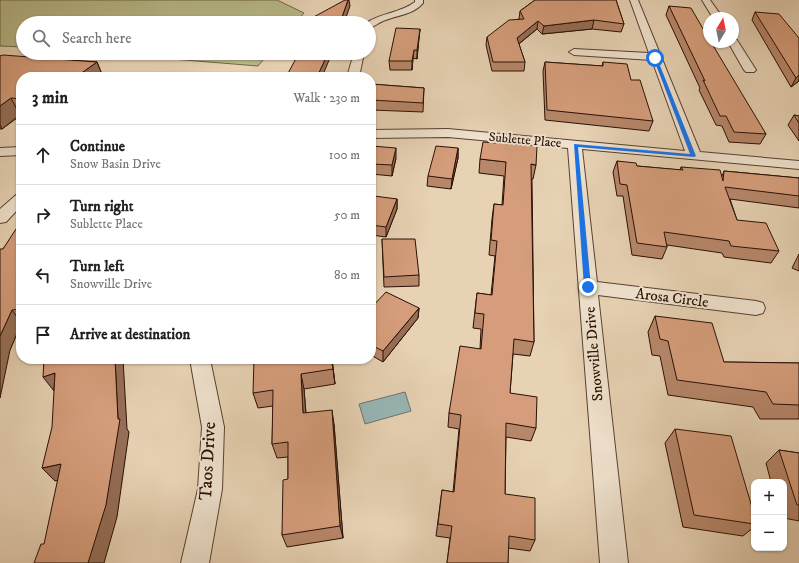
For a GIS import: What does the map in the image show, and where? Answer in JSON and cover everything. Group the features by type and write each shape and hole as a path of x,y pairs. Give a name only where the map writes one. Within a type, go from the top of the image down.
{"street":[{"path":"376,21 411,9 419,3 419,0"},
{"path":"634,0 655,58 694,156"},
{"path":"706,0 714,12"},
{"path":"737,48 750,70"},
{"path":"574,52 655,58"},
{"path":"354,72 357,60"},
{"name":"Sublette Place","path":"376,134 419,132 448,133 799,165"},
{"name":"Snowville Drive","path":"576,145 614,563"},
{"path":"0,152 16,151"},
{"path":"0,218 16,203"},
{"name":"Arosa Circle","path":"588,287 756,308"},
{"name":"Taos Drive","path":"195,563 210,488 212,427 201,364"}],"green space":[{"path":"0,0 277,0 304,13 301,16 16,16 16,47 0,46"},
{"path":"184,60 263,60 258,66"}],"water":[{"path":"405,392 411,411 365,424 359,404"}],"building":[{"path":"345,0 348,0 342,16 316,16"},
{"path":"535,0 616,0 624,24 594,20 544,26 538,21 517,38 525,62 493,62 487,37 509,20 524,19 520,11"},
{"path":"669,6 691,8 703,29 703,48 715,48 766,134 734,132 726,116 720,116 703,80 705,81"},
{"path":"755,12 779,14 799,38 799,75 796,78"},
{"path":"396,28 420,29 417,50 414,50 412,61 389,61"},
{"path":"0,56 16,56 16,60 70,60 97,62 83,72 16,72 16,98 11,98 0,106"},
{"path":"295,60 325,60 319,72 289,72"},
{"path":"545,62 603,66 603,62 627,64 631,80 640,80 653,121 547,110"},
{"path":"376,84 424,88 423,103 376,100"},
{"path":"794,115 799,116 799,123"},
{"path":"483,142 537,146 536,165 531,164 534,342 514,339 510,393 537,397 536,428 506,423 505,494 535,498 535,540 509,536 508,563 447,563 452,526 438,524 442,490 454,492 461,415 449,413 460,346 481,349 484,314 475,313 477,293 492,295 497,241 491,240 494,204 503,205 506,162 480,159"},
{"path":"376,146 396,148 392,165 376,164"},
{"path":"436,146 458,148 452,179 428,176"},
{"path":"617,161 636,163 637,166 683,170 681,167 720,170 723,181 724,171 799,178 799,196 725,187 737,220 766,223 779,251 731,246 729,241 664,232 667,247 637,243 627,185 620,184"},
{"path":"376,196 397,199 386,227 376,226"},
{"path":"16,229 16,310 12,310 0,336 0,249 3,249"},
{"path":"382,239 415,239 419,275 384,277"},
{"path":"386,292 419,308 383,351 376,348 376,303"},
{"path":"655,316 712,323 724,362 799,363 799,405 773,404 766,392 677,380 668,341 660,339"},
{"path":"44,364 115,364 118,419 120,419 106,505 88,563 34,563 41,544 44,544 61,464 42,468 52,427 55,373 43,377"},
{"path":"254,364 332,364 333,369 301,374 303,413 332,410 340,526 282,535 283,480 288,479 288,442 272,444 273,390 253,393"},
{"path":"675,429 731,436 751,504 751,524 694,515"},
{"path":"779,450 799,453 799,505 797,505"}],"route":[{"path":"588,287 576,145 694,156 655,58"}]}
